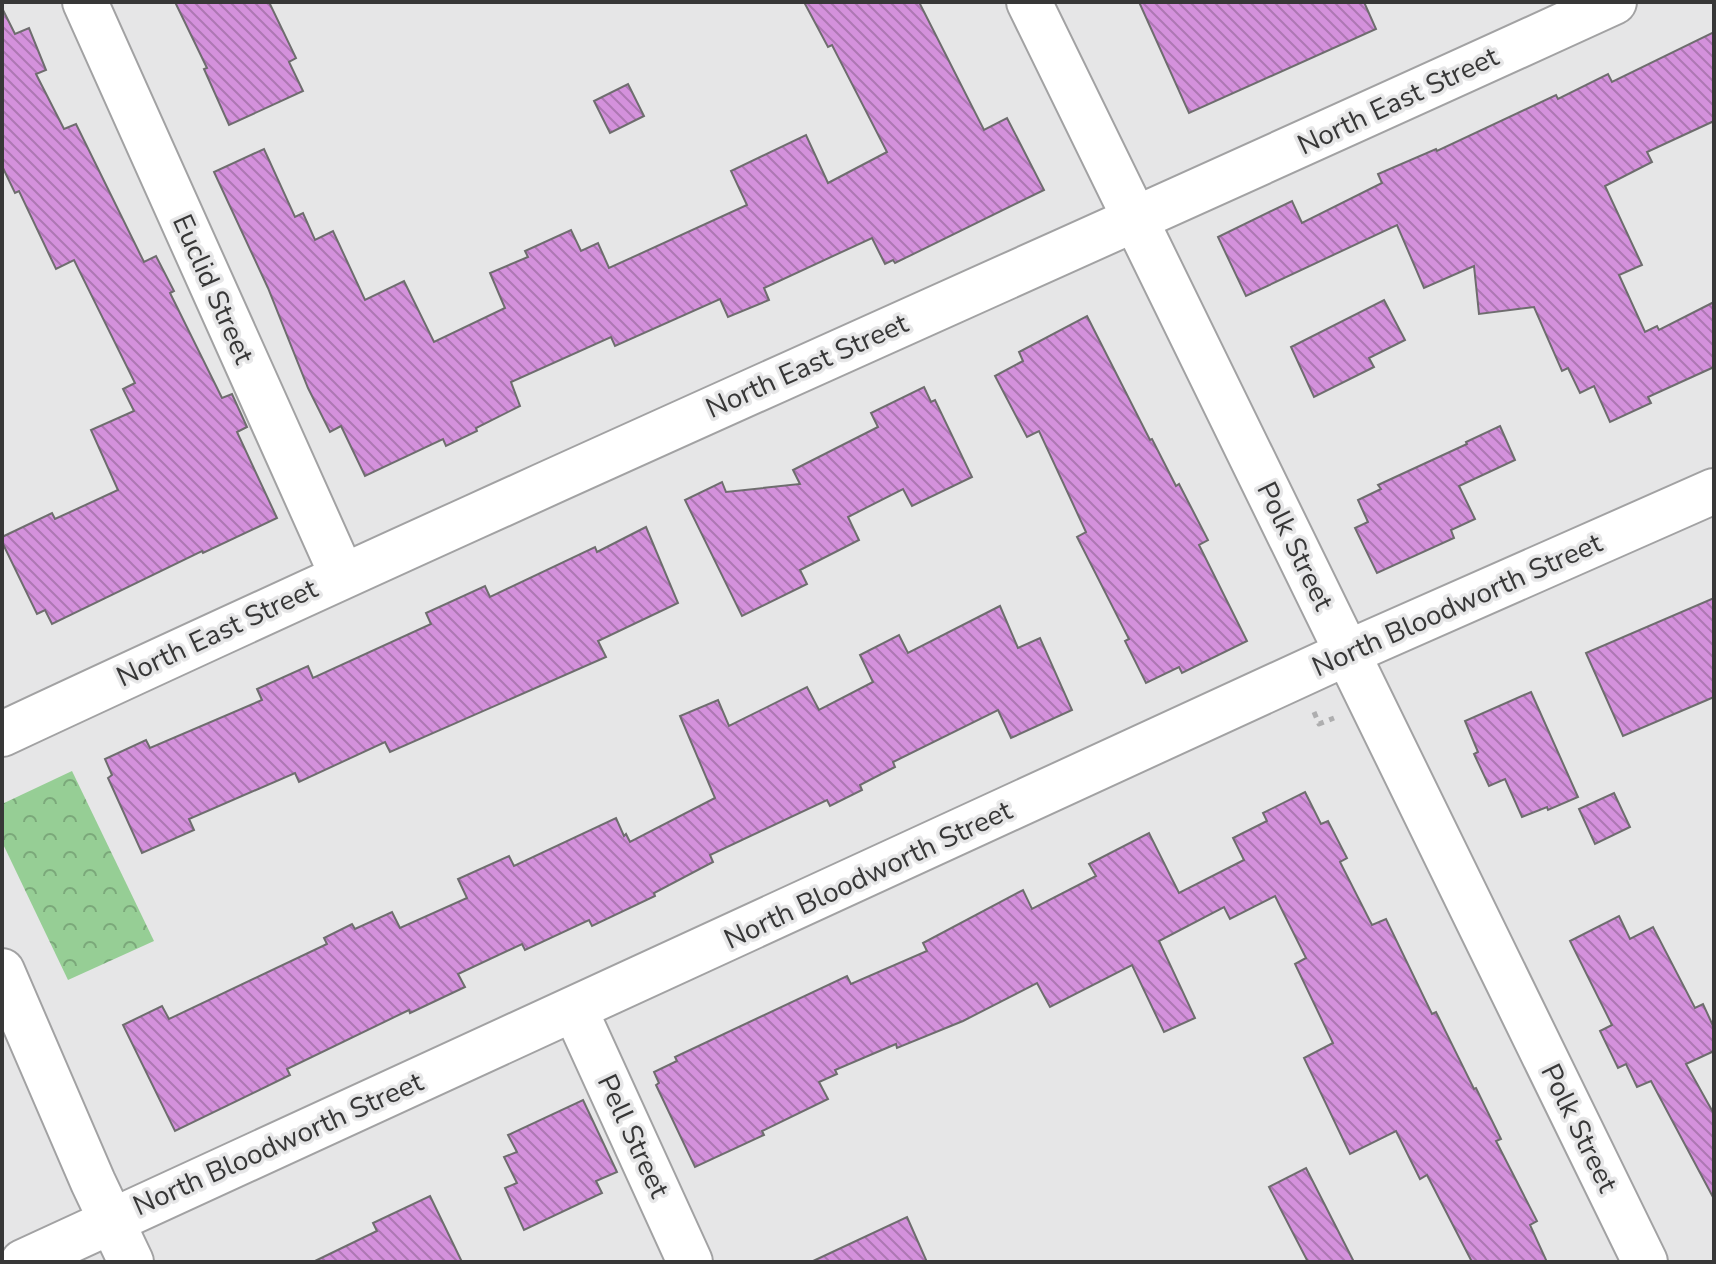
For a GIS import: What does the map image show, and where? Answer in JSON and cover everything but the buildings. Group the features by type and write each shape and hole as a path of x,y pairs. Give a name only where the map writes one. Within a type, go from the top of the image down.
{"street":[{"name":"Euclid Street","path":"85,2 342,575"},
{"name":"Polk Street","path":"1029,2 1645,1262"},
{"name":"North East Street","path":"2,734 342,575 1614,2"},
{"name":"North Bloodworth Street","path":"23,1262 1347,653 1714,491"},
{"path":"2,971 131,1262"},
{"name":"Pell Street","path":"575,1010 690,1262"}],"path":[{"path":"1319,724 1338,716"}],"green space":[{"path":"72,771 154,941 68,980 2,842 2,804"}]}
